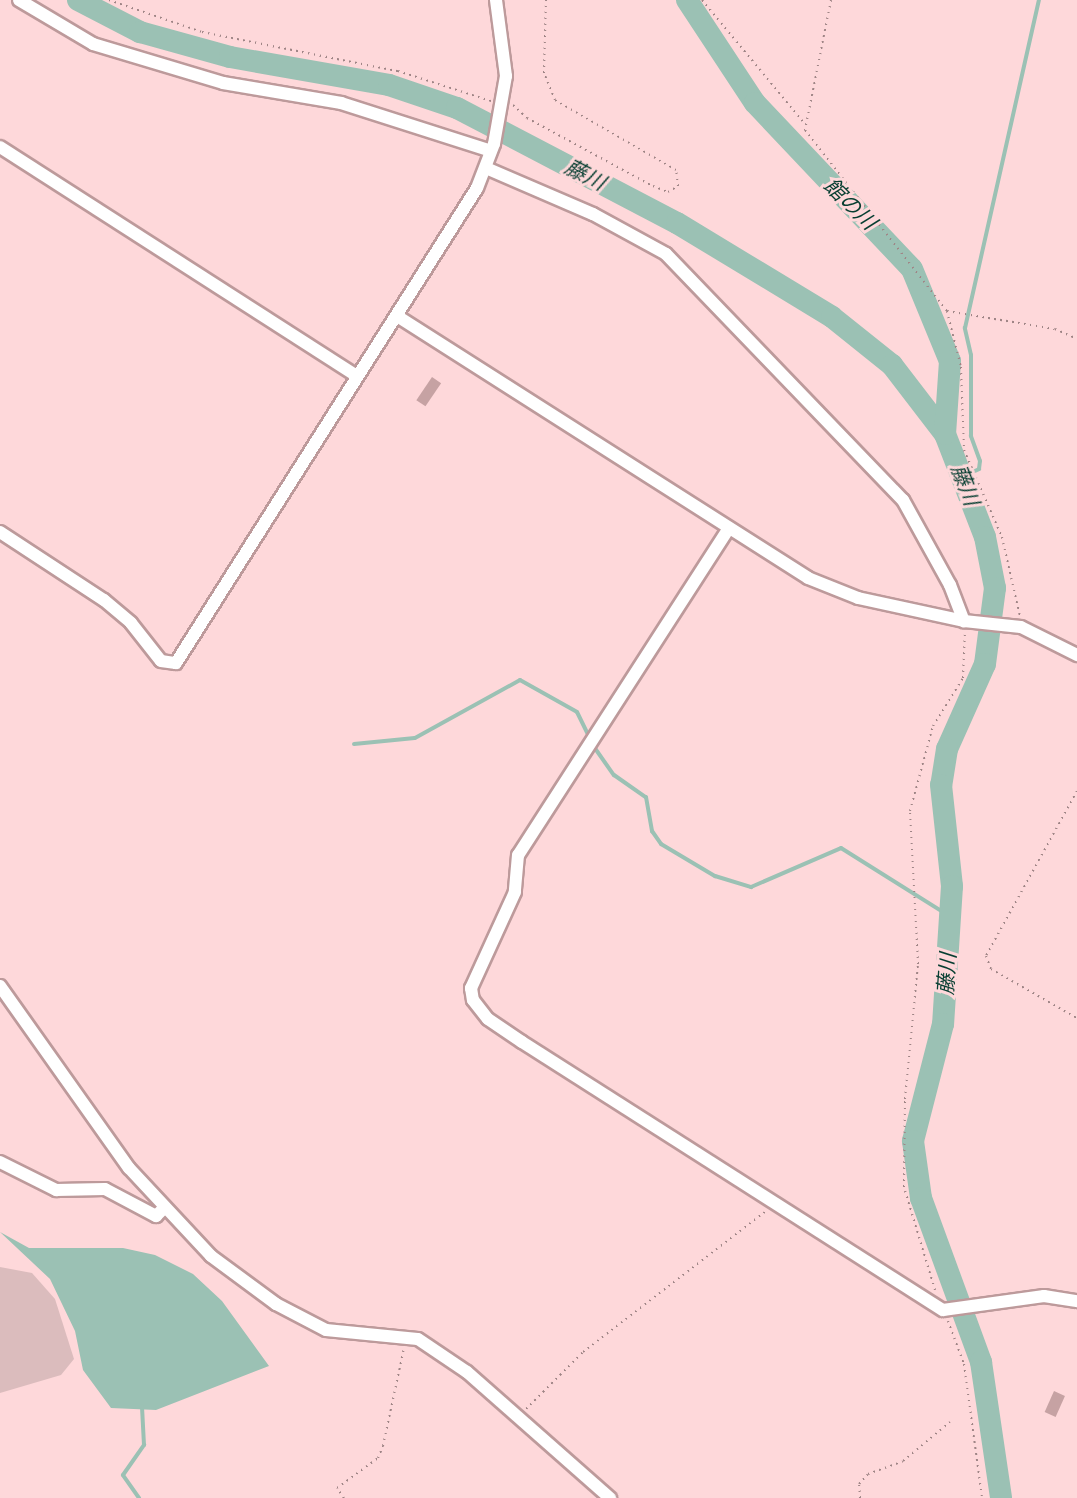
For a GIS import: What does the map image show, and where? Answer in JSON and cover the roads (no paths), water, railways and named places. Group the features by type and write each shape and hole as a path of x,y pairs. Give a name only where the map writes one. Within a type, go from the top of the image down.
{"street":[{"path":"19,0 93,44 223,83 341,103 492,148"},
{"path":"0,532 104,600 131,623 161,661 177,663 397,316 486,168 501,107 506,49 496,0"},
{"path":"0,147 357,376"},
{"path":"486,168 593,214 666,254 903,500 950,585 963,621"},
{"path":"397,316 817,583 963,621 1017,627 1077,655"},
{"path":"729,528 518,855 515,892 471,988 488,1019 942,1309 1044,1296 1077,1301"},
{"path":"0,986 63,1080 164,1208 211,1256 276,1304 326,1329 407,1337 466,1372 520,1416 610,1498"},
{"path":"0,1162 56,1190 105,1189 156,1216 164,1208"}],"waterway":[{"name":"藤川","path":"78,0 140,32 230,57 389,85 457,108 677,223 832,317 892,365 945,434 985,537 995,588 985,664 947,749 941,785 952,886 943,1024 913,1141 921,1198 981,1362 1001,1498"},
{"name":"館の川","path":"687,0 755,103 912,269 950,361 945,434"},
{"path":"962,477 979,469 980,461 971,436 971,355 965,328 1039,0"},
{"path":"354,744 415,738 520,680 577,712 589,737"},
{"path":"592,744 614,775 646,797 652,831 661,844 715,876 751,887 841,848 951,917"},
{"path":"139,1498 123,1475 144,1445 142,1406"}]}
